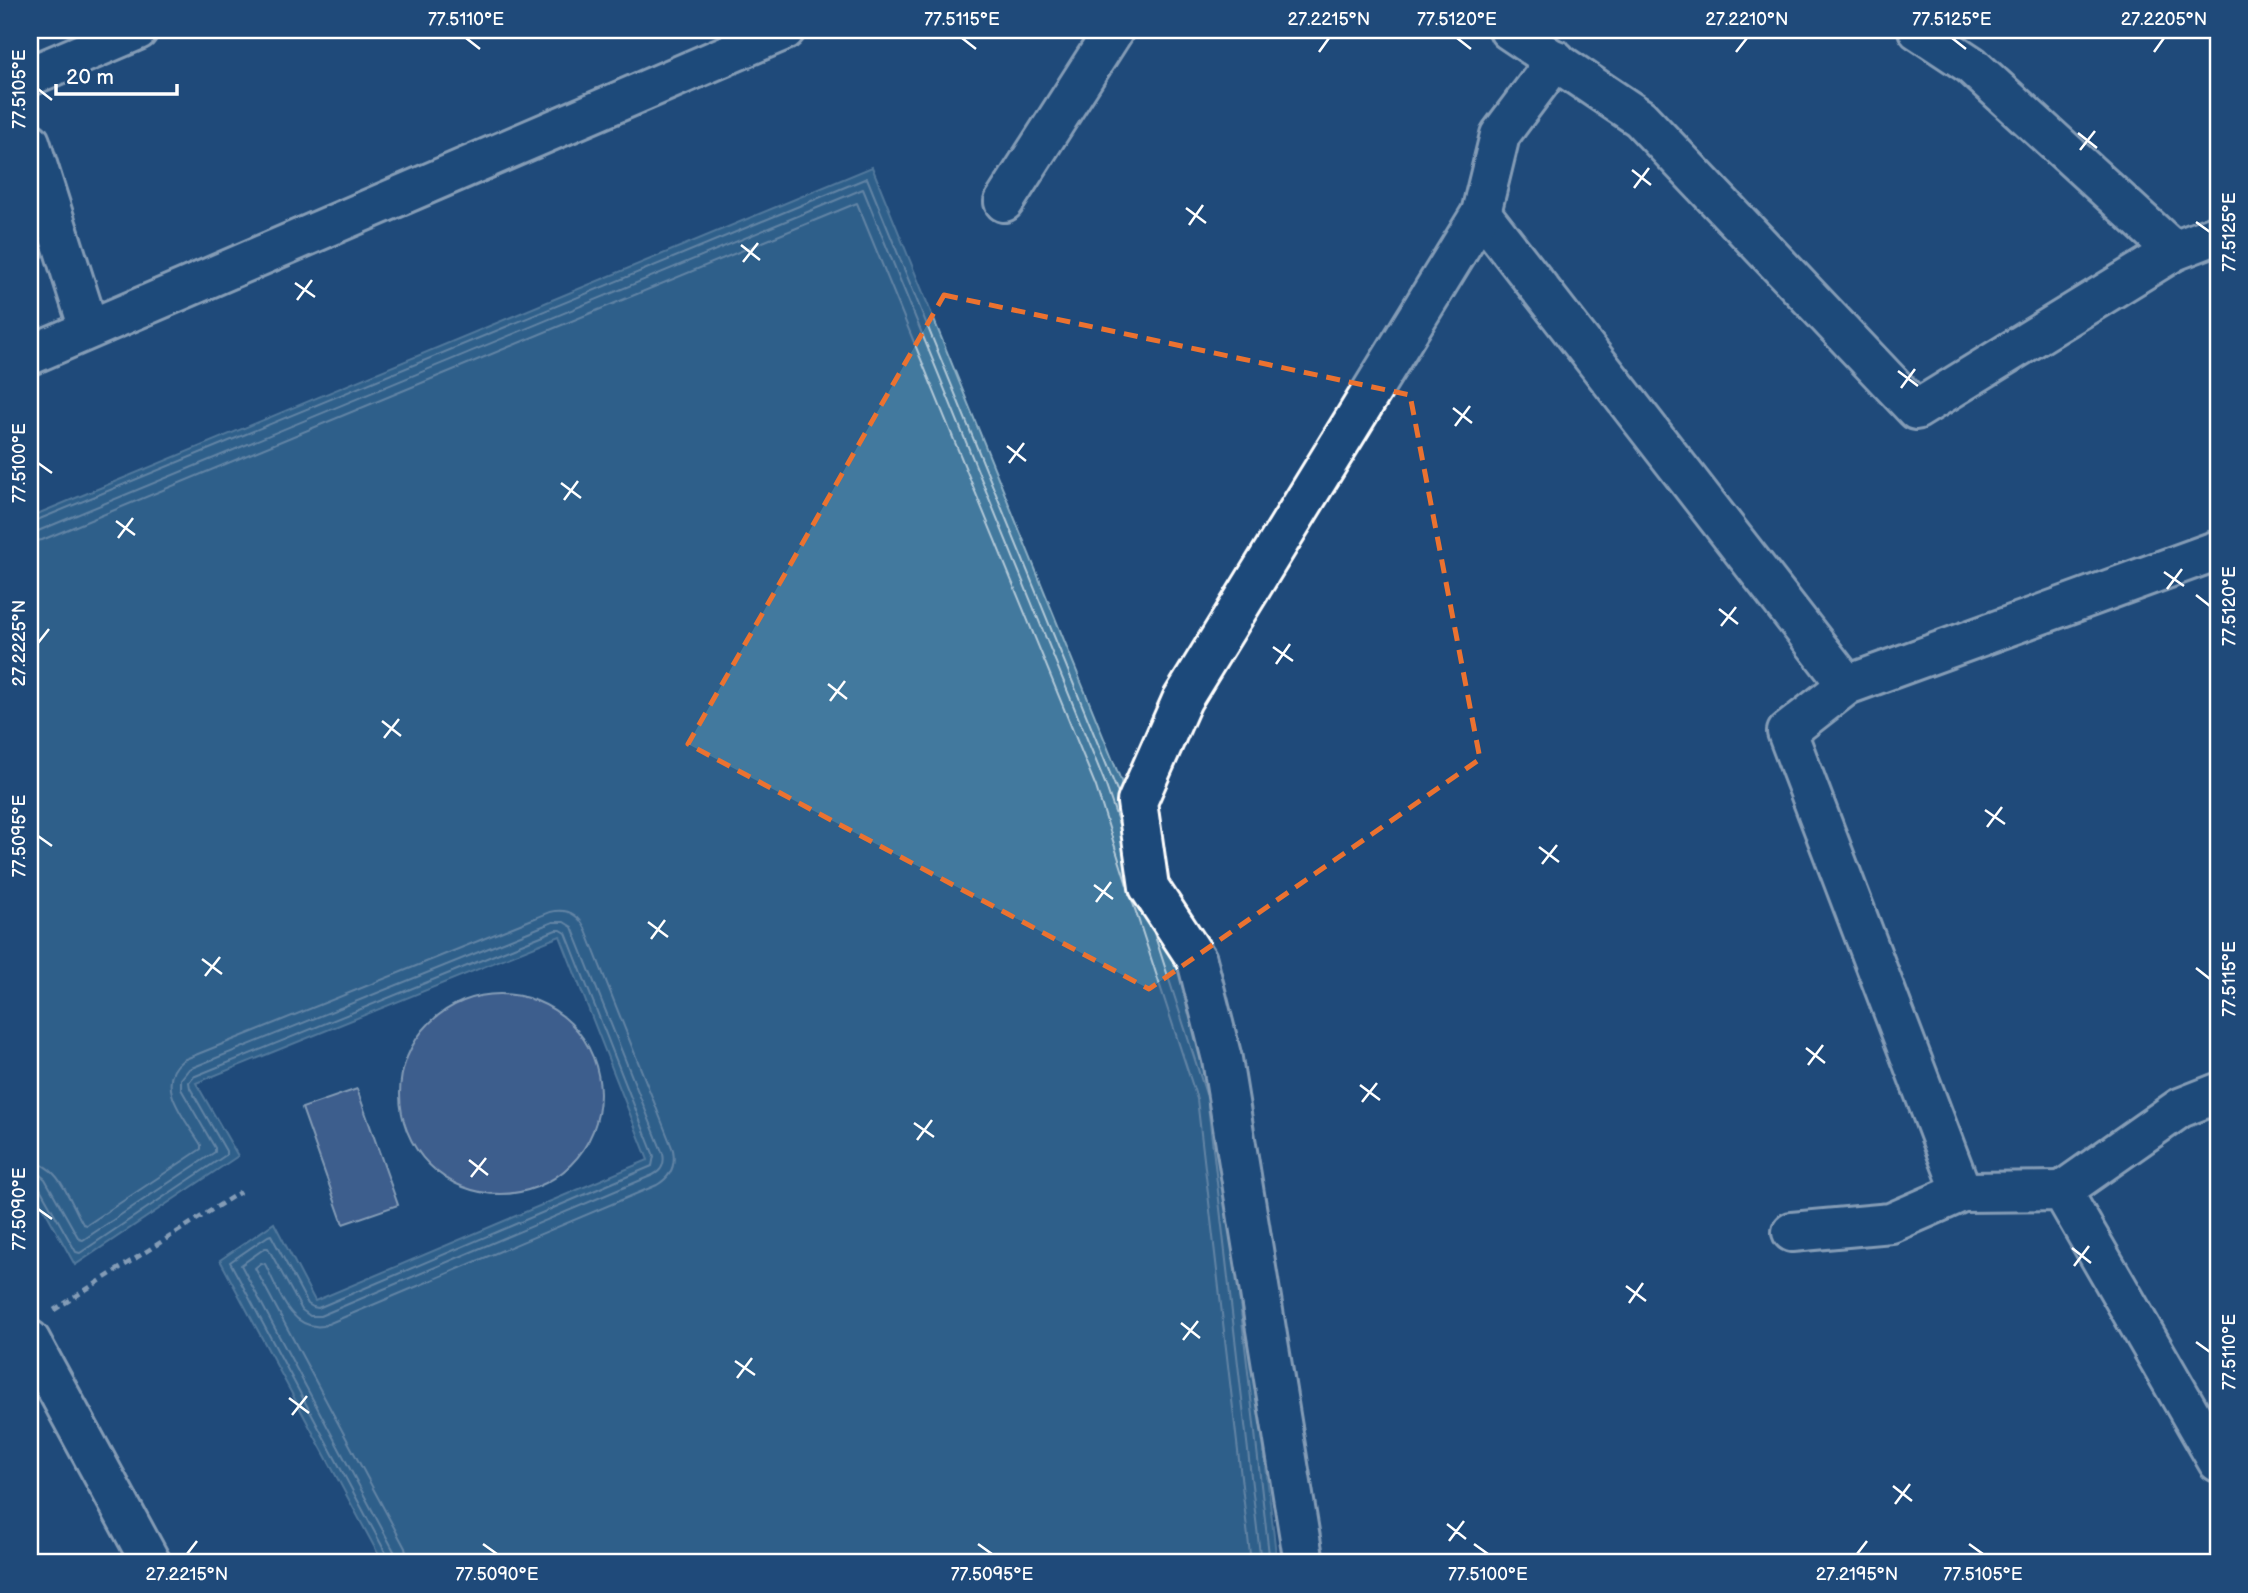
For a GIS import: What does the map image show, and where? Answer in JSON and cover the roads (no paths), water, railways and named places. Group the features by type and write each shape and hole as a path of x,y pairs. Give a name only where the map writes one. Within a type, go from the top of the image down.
{"street":[{"path":"30,76 138,30"},
{"path":"30,355 786,30 793,42 811,30"},
{"path":"1004,202 1114,30"},
{"path":"1510,30 1640,118 1916,410 2174,251 2218,234"},
{"path":"1918,30 1971,65 2174,251"},
{"path":"1304,1563 1222,1059 1197,960 1149,887 1137,802 1182,700 1482,213 1500,135 1556,60"},
{"path":"30,142 89,330"},
{"path":"1482,213 1847,685"},
{"path":"1962,1192 1787,732 1847,685 2218,550"},
{"path":"1792,1232 1891,1223 1962,1192 2062,1191 2180,1108 2218,1093"},
{"path":"2062,1191 2218,1462"},
{"path":"41,1325 151,1563"}],"water":[{"path":"872,167 1120,778 1223,1093 1277,1563 383,1563 220,1260 274,1223 315,1301 648,1160 560,936 196,1083 238,1156 75,1265 30,1183 30,517"}]}
